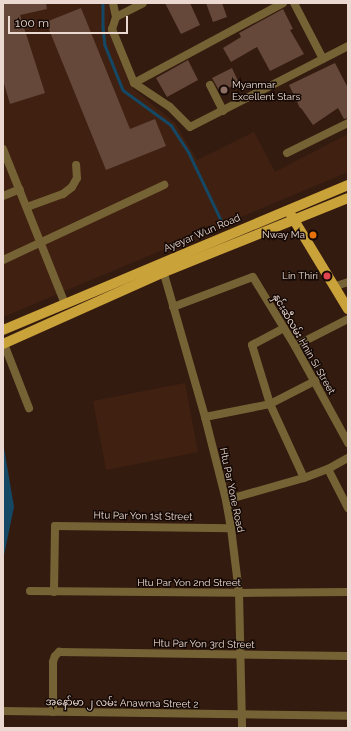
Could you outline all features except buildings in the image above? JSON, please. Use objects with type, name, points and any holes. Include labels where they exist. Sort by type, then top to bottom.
[{"type":"main road","name":"Ayeyar Wun Road","points":[[3,344],[70,314],[162,268],[288,210],[348,185]]},
{"type":"main road","name":"Ayeyar Wun Road","points":[[3,330],[65,304],[294,221],[348,198]]},
{"type":"main road","points":[[288,210],[336,286],[348,309]]},
{"type":"street","points":[[113,3],[116,17],[112,29],[134,83],[170,107],[190,127],[348,46]]},
{"type":"street","points":[[116,17],[143,3]]},
{"type":"street","points":[[134,83],[283,3]]},
{"type":"street","points":[[294,3],[323,59]]},
{"type":"street","points":[[210,86],[223,111]]},
{"type":"street","points":[[287,153],[348,123]]},
{"type":"street","points":[[3,149],[65,304]]},
{"type":"street","points":[[27,208],[63,194],[72,187],[77,178],[76,165]]},
{"type":"street","points":[[3,260],[164,185]]},
{"type":"street","points":[[3,196],[20,189]]},
{"type":"street","name":"Htu Par Yone Road","points":[[162,268],[205,417],[226,500],[239,593],[242,728]]},
{"type":"street","name":"နှင်းဆီလမ်း Hnin Si Street","points":[[173,307],[253,277],[295,346],[348,443]]},
{"type":"street","points":[[336,286],[348,282]]},
{"type":"street","points":[[295,346],[348,318]]},
{"type":"street","points":[[284,328],[252,345],[270,404],[304,478]]},
{"type":"street","points":[[3,344],[29,408]]},
{"type":"street","points":[[205,417],[270,404],[315,381]]},
{"type":"street","points":[[226,500],[304,478],[328,469],[348,458]]},
{"type":"street","points":[[328,469],[348,508]]},
{"type":"street","name":"Htu Par Yon 1st Street","points":[[54,592],[55,526],[230,528]]},
{"type":"street","name":"Htu Par Yon 2nd Street","points":[[30,591],[239,593],[348,592]]},
{"type":"street","name":"Htu Par Yon 3rd Street","points":[[53,712],[53,662],[55,656],[60,652],[348,656]]},
{"type":"street","name":"အနော်မာ ၂ လမ်း Anawma Street 2","points":[[3,711],[348,716]]},
{"type":"shaded area","points":[[3,3],[109,3],[111,10],[108,28],[130,86],[175,123],[197,160],[254,132],[275,172],[348,134],[348,172],[3,317]]},
{"type":"shaded area","points":[[185,383],[198,452],[106,470],[93,401]]},
{"type":"water","points":[[3,442],[14,507],[3,560]]},
{"type":"waterway","points":[[103,3],[105,45],[123,90],[171,125],[189,153],[223,224]]},
{"type":"place","name":"Myanmar Excellent Stars","points":[[224,90]]},
{"type":"place","name":"Nway Ma","points":[[313,235]]},
{"type":"place","name":"Lin Thiri","points":[[327,276]]}]
